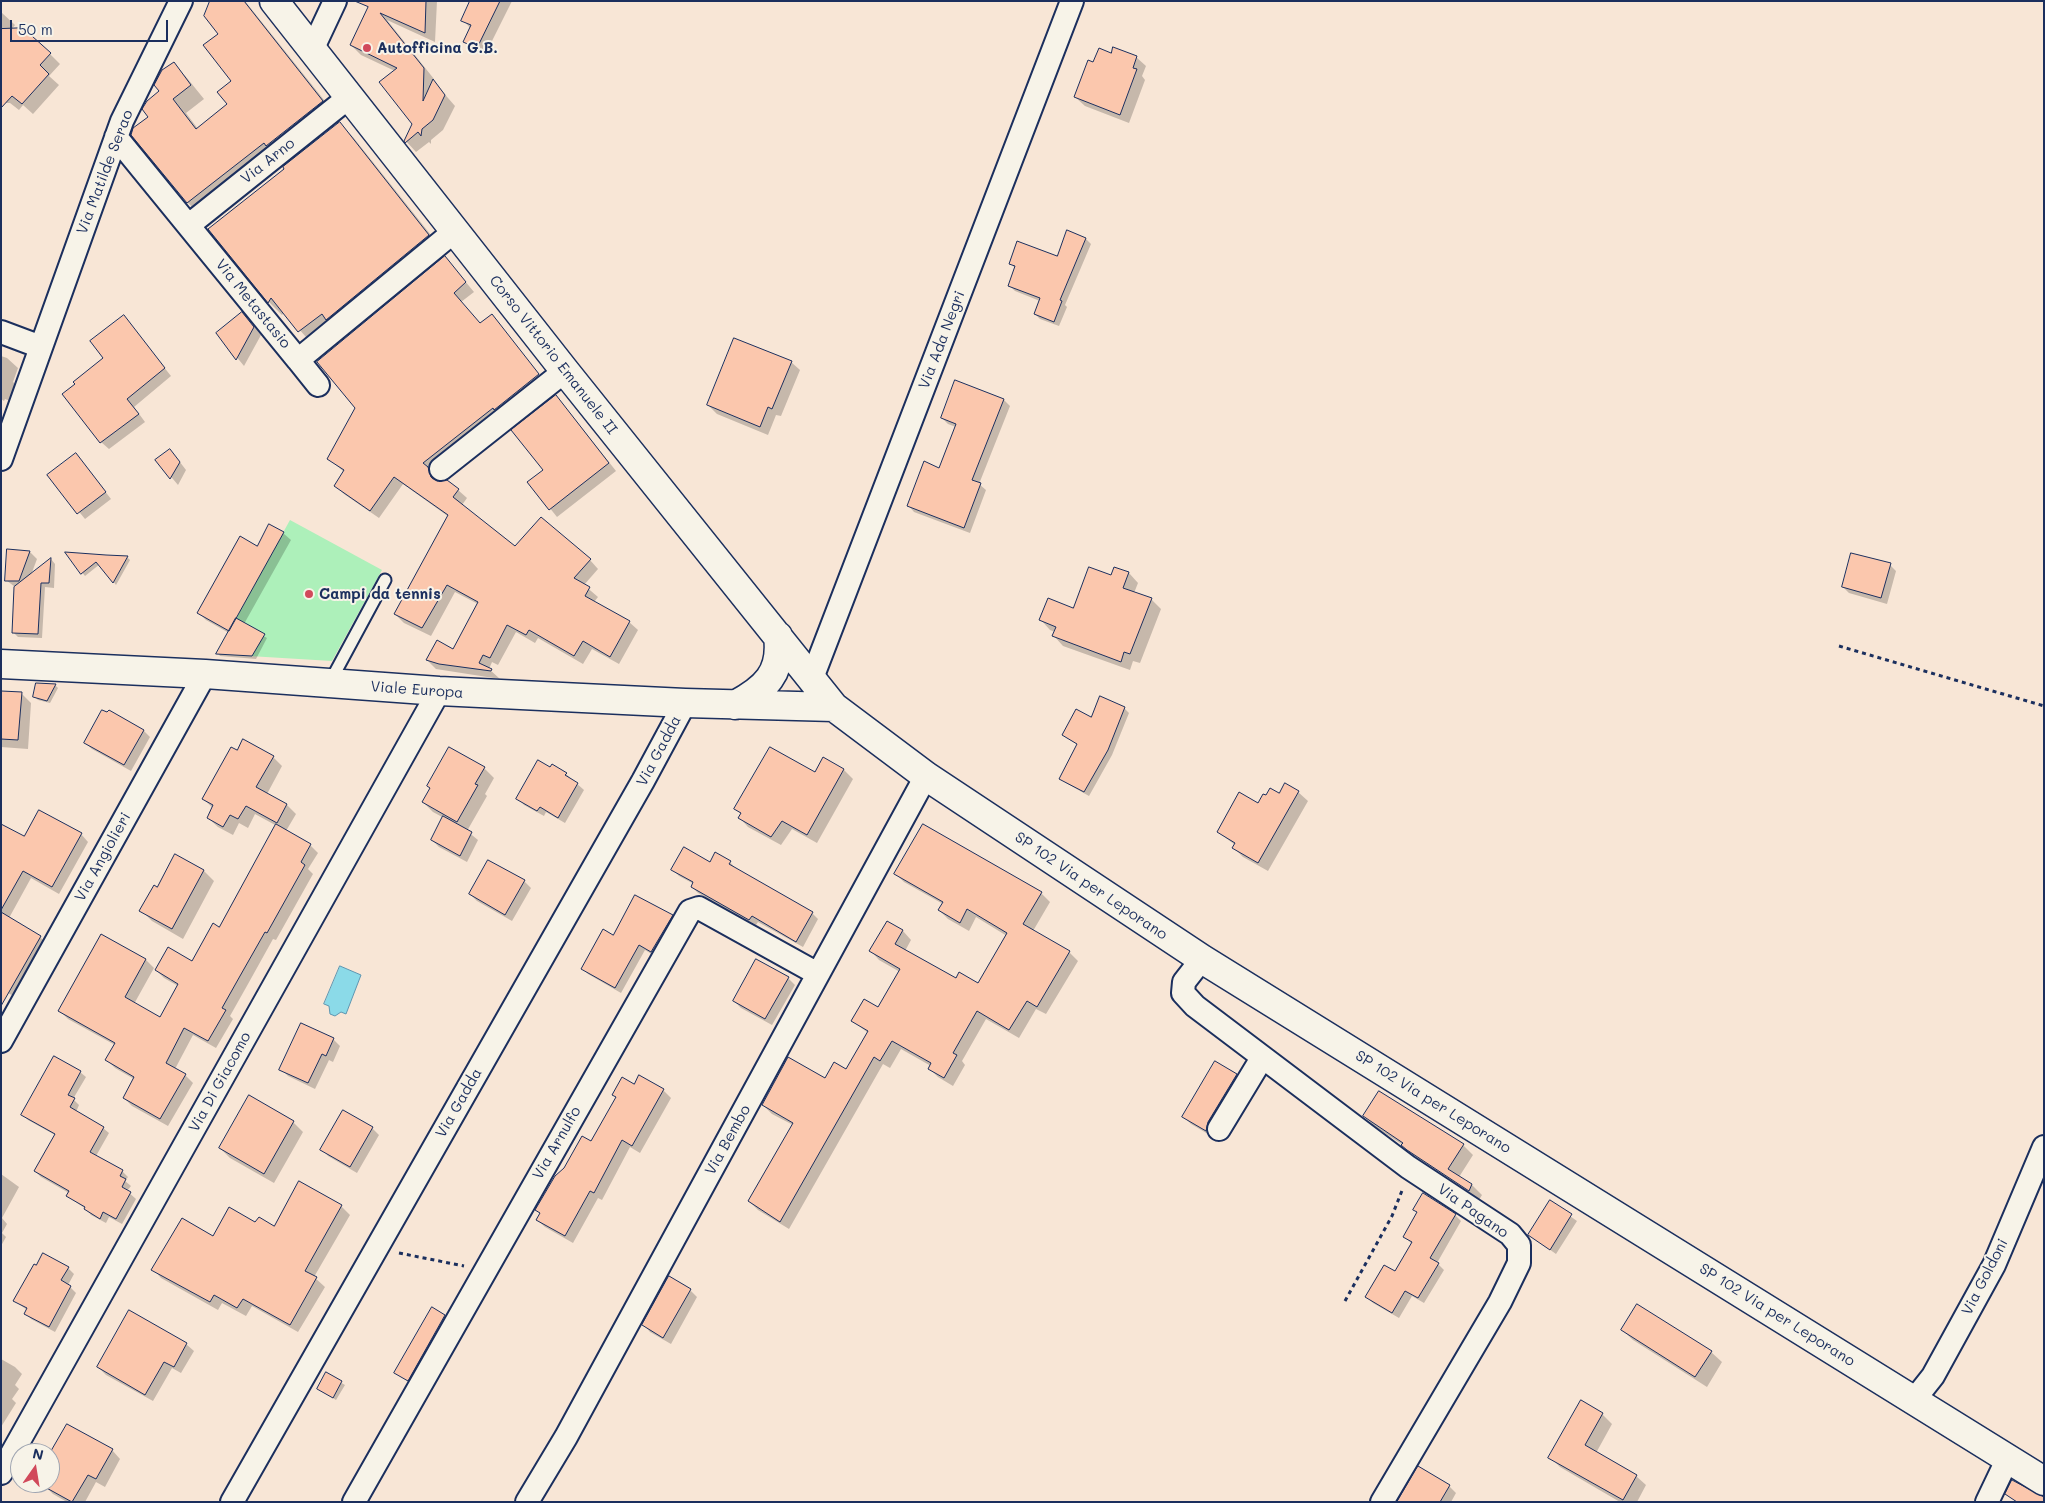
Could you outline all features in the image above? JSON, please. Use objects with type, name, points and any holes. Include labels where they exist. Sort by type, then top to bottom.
[{"type":"street","name":"Via Matilde Serao","points":[[1,459],[122,121],[181,1]]},
{"type":"street","name":"Corso Vittorio Emanuele II","points":[[274,1],[348,98],[456,230],[565,371],[834,707]]},
{"type":"street","points":[[312,50],[335,1]]},
{"type":"street","name":"Via Ada Negri","points":[[812,678],[1072,1]]},
{"type":"street","name":"Via Arno","points":[[188,225],[348,98]]},
{"type":"street","name":"Via Metastasio","points":[[116,137],[298,360],[456,230]]},
{"type":"street","points":[[1,332],[41,347]]},
{"type":"street","points":[[298,360],[318,385]]},
{"type":"street","points":[[441,469],[565,371]]},
{"type":"street","points":[[735,704],[758,692],[770,679],[777,663],[780,645],[778,636]]},
{"type":"street","name":"Viale Europa","points":[[1,664],[205,674],[440,692],[685,703],[834,707]]},
{"type":"street","name":"Via Angiolieri","points":[[1,1041],[205,674]]},
{"type":"street","name":"Via Di Giacomo","points":[[1,1473],[440,692]]},
{"type":"street","name":"Via Gadda","points":[[232,1502],[644,781],[685,703]]},
{"type":"street","name":"SP 102 Via per Leporano","points":[[834,707],[926,776],[1202,959],[2044,1481]]},
{"type":"street","name":"Via Bembo","points":[[527,1502],[566,1437],[926,776]]},
{"type":"street","name":"Via Arnulfo","points":[[354,1502],[690,911],[699,908],[818,974]]},
{"type":"street","name":"Via Pagano","points":[[1202,959],[1184,982],[1183,993],[1195,1006],[1408,1167],[1510,1234],[1519,1245],[1519,1263],[1500,1302],[1382,1502]]},
{"type":"street","points":[[1219,1129],[1262,1058]]},
{"type":"street","name":"Via Goldoni","points":[[1914,1400],[1933,1376],[1994,1265],[2044,1147]]},
{"type":"street","points":[[1987,1502],[2008,1458]]},
{"type":"lane","points":[[329,684],[385,580]]},
{"type":"path","points":[[1840,646],[2044,706]]},
{"type":"path","points":[[1345,1301],[1392,1216],[1402,1191],[1408,1167]]},
{"type":"path","points":[[376,1248],[461,1266],[490,1261]]},
{"type":"green space","name":"Campi da tennis","points":[[290,520],[382,570],[332,661],[216,654]]},
{"type":"water","points":[[340,966],[361,975],[346,1014],[341,1012],[335,1016],[330,1014],[329,1006],[324,1004]]},
{"type":"building","points":[[210,1],[244,1],[323,101],[266,146],[264,143],[187,203],[131,135],[133,128],[148,117],[142,109],[147,101],[159,91],[154,85],[162,70],[174,62],[191,85],[173,99],[196,129],[227,104],[217,92],[231,81],[203,45],[218,34],[204,16]]},
{"type":"building","points":[[355,1],[426,1],[425,33],[380,13],[424,68],[423,101],[433,79],[445,95],[433,120],[422,129],[421,136],[418,132],[405,143],[404,141],[412,124],[379,82],[397,68],[350,45],[368,7]]},
{"type":"building","points":[[470,1],[500,1],[477,48],[463,42],[471,25],[461,21]]},
{"type":"building","points":[[23,28],[51,53],[40,65],[49,74],[22,104],[12,96],[1,108],[1,29]]},
{"type":"building","points":[[1113,47],[1137,56],[1133,68],[1137,69],[1120,115],[1074,97],[1088,60],[1093,62],[1099,48],[1111,53]]},
{"type":"building","points":[[340,122],[429,235],[326,320],[322,314],[298,332],[271,298],[268,303],[208,229]]},
{"type":"building","points":[[1067,230],[1086,238],[1060,300],[1062,301],[1054,322],[1034,314],[1040,298],[1008,286],[1015,266],[1009,264],[1017,241],[1057,256]]},
{"type":"building","points":[[445,256],[466,282],[454,293],[480,323],[492,314],[539,374],[423,463],[428,467],[431,477],[437,481],[447,480],[459,489],[453,497],[515,546],[541,517],[591,559],[574,578],[590,587],[585,596],[630,621],[610,657],[583,641],[574,656],[529,630],[526,635],[507,625],[490,658],[483,655],[479,663],[492,669],[491,671],[439,664],[426,660],[437,640],[453,649],[478,602],[447,585],[422,628],[394,614],[448,515],[394,477],[370,511],[334,486],[344,470],[327,459],[355,408],[317,362]]},
{"type":"building","points":[[242,312],[254,327],[236,360],[216,333]]},
{"type":"building","points":[[124,315],[165,368],[127,399],[139,414],[100,443],[62,394],[75,384],[73,382],[103,358],[90,341]]},
{"type":"building","points":[[734,338],[792,361],[772,409],[768,407],[760,427],[707,405]]},
{"type":"building","points":[[955,380],[1004,399],[972,480],[981,483],[964,528],[907,506],[924,461],[939,468],[956,424],[941,418]]},
{"type":"building","points":[[556,395],[609,463],[549,510],[527,482],[543,470],[511,430]]},
{"type":"building","points":[[170,449],[180,462],[170,479],[155,460]]},
{"type":"building","points":[[76,453],[106,492],[77,514],[47,475]]},
{"type":"building","points":[[269,524],[284,532],[229,631],[197,613],[240,536],[257,546]]},
{"type":"building","points":[[7,549],[30,551],[19,581],[5,581]]},
{"type":"building","points":[[65,552],[128,556],[113,583],[96,562],[81,574]]},
{"type":"building","points":[[1851,553],[1891,563],[1881,598],[1842,587]]},
{"type":"building","points":[[51,558],[49,583],[41,583],[38,634],[12,633],[14,587]]},
{"type":"building","points":[[1089,567],[1111,575],[1114,567],[1129,572],[1123,588],[1152,598],[1130,654],[1124,652],[1121,662],[1052,636],[1056,627],[1039,620],[1048,598],[1073,608]]},
{"type":"building","points":[[236,618],[265,634],[252,656],[216,654]]},
{"type":"building","points":[[36,683],[56,684],[47,701],[33,697]]},
{"type":"building","points":[[1,691],[22,692],[18,740],[1,739]]},
{"type":"building","points":[[1100,696],[1125,707],[1108,750],[1084,792],[1059,779],[1077,744],[1062,735],[1076,709],[1091,717]]},
{"type":"building","points":[[102,710],[107,712],[109,710],[144,730],[124,765],[84,743]]},
{"type":"building","points":[[243,739],[274,756],[256,787],[287,804],[277,823],[246,806],[238,819],[230,815],[223,827],[207,818],[213,805],[202,799],[231,747],[237,750]]},
{"type":"building","points":[[449,747],[485,767],[475,784],[478,785],[457,822],[422,802],[430,788],[427,786]]},
{"type":"building","points":[[770,747],[815,772],[823,757],[844,769],[807,835],[782,821],[771,837],[738,818],[741,813],[734,809]]},
{"type":"building","points":[[538,760],[550,767],[552,764],[567,773],[565,775],[578,783],[558,818],[540,807],[537,811],[516,799]]},
{"type":"building","points":[[1285,783],[1299,791],[1258,863],[1232,848],[1235,843],[1217,832],[1239,792],[1258,803],[1263,794],[1266,795],[1270,788],[1279,793]]},
{"type":"building","points":[[39,810],[82,833],[52,887],[23,871],[1,910],[1,824],[24,836]]},
{"type":"building","points":[[443,816],[472,832],[460,856],[431,840]]},
{"type":"building","points":[[276,824],[311,844],[301,862],[305,865],[222,1008],[226,1010],[208,1041],[184,1028],[166,1063],[186,1074],[160,1119],[123,1098],[134,1077],[105,1060],[115,1043],[58,1011],[101,934],[146,959],[125,997],[160,1017],[178,984],[155,970],[168,947],[192,961],[213,923],[219,927]]},
{"type":"building","points":[[923,824],[1042,892],[1023,924],[1070,951],[1037,1007],[1027,1001],[1009,1030],[977,1011],[953,1053],[957,1055],[944,1078],[928,1069],[931,1063],[892,1041],[880,1061],[874,1057],[780,1222],[748,1201],[793,1123],[762,1105],[788,1057],[825,1078],[834,1062],[846,1069],[868,1031],[851,1021],[864,999],[878,1007],[900,969],[869,951],[887,921],[903,930],[895,944],[956,978],[959,972],[978,983],[1007,933],[967,909],[960,923],[938,910],[943,902],[894,874]]},
{"type":"building","points":[[684,847],[710,862],[715,852],[731,861],[729,864],[813,912],[796,942],[752,916],[749,920],[691,887],[693,882],[671,870]]},
{"type":"building","points":[[175,854],[204,870],[172,929],[139,911],[154,885],[157,887]]},
{"type":"building","points":[[488,860],[525,880],[505,915],[469,894]]},
{"type":"building","points":[[635,895],[673,915],[651,952],[639,945],[615,988],[581,969],[603,929],[613,935]]},
{"type":"building","points":[[1,912],[41,936],[1,1006]]},
{"type":"building","points":[[756,959],[789,977],[765,1019],[733,1001]]},
{"type":"building","points":[[301,1023],[334,1038],[326,1056],[322,1054],[308,1083],[279,1070]]},
{"type":"building","points":[[54,1056],[81,1071],[68,1095],[75,1098],[70,1107],[104,1127],[90,1152],[123,1170],[120,1176],[126,1179],[122,1187],[131,1192],[116,1219],[103,1212],[100,1219],[84,1209],[85,1207],[66,1196],[69,1191],[34,1171],[55,1134],[21,1115]]},
{"type":"building","points":[[1215,1061],[1237,1074],[1208,1122],[1206,1131],[1182,1117]]},
{"type":"building","points":[[639,1075],[664,1089],[632,1146],[622,1140],[594,1193],[590,1191],[565,1236],[536,1220],[540,1213],[535,1210],[555,1176],[564,1168],[582,1136],[591,1141],[616,1097],[612,1095],[622,1077],[634,1084]]},
{"type":"building","points":[[1379,1091],[1464,1144],[1448,1169],[1472,1184],[1469,1191],[1407,1150],[1401,1145],[1403,1143],[1363,1116]]},
{"type":"building","points":[[249,1095],[294,1121],[264,1174],[219,1148]]},
{"type":"building","points":[[343,1110],[373,1127],[350,1167],[320,1150]]},
{"type":"building","points":[[299,1181],[342,1205],[305,1271],[317,1277],[290,1325],[243,1299],[237,1308],[214,1295],[210,1302],[151,1270],[182,1218],[213,1236],[229,1207],[255,1222],[259,1217],[274,1226]]},
{"type":"building","points":[[1423,1193],[1456,1214],[1430,1258],[1439,1263],[1418,1298],[1405,1291],[1392,1313],[1365,1297],[1384,1265],[1395,1271],[1412,1242],[1403,1237],[1417,1212],[1413,1210]]},
{"type":"building","points":[[1550,1200],[1572,1214],[1550,1250],[1528,1235]]},
{"type":"building","points":[[43,1253],[69,1267],[61,1280],[71,1286],[49,1327],[24,1314],[27,1308],[13,1301],[34,1264],[36,1265]]},
{"type":"building","points":[[669,1276],[691,1289],[663,1338],[642,1325]]},
{"type":"building","points":[[1637,1304],[1712,1351],[1695,1377],[1621,1330]]},
{"type":"building","points":[[432,1307],[445,1315],[408,1381],[394,1373]]},
{"type":"building","points":[[129,1310],[187,1343],[174,1367],[164,1362],[145,1395],[97,1367]]},
{"type":"building","points":[[326,1372],[342,1381],[333,1398],[317,1389]]},
{"type":"building","points":[[1581,1400],[1603,1413],[1585,1445],[1637,1475],[1623,1500],[1548,1458]]},
{"type":"building","points":[[67,1424],[113,1449],[96,1479],[88,1475],[72,1502],[56,1493],[60,1493],[60,1443],[56,1443]]},
{"type":"building","points":[[1418,1466],[1450,1485],[1440,1502],[1397,1502]]},
{"type":"building","points":[[2012,1480],[2044,1497],[2044,1502],[2017,1502],[2005,1494]]},
{"type":"place","name":"Autofficina G.B.","points":[[367,48]]},
{"type":"place","name":"Campi da tennis","points":[[309,594]]}]
